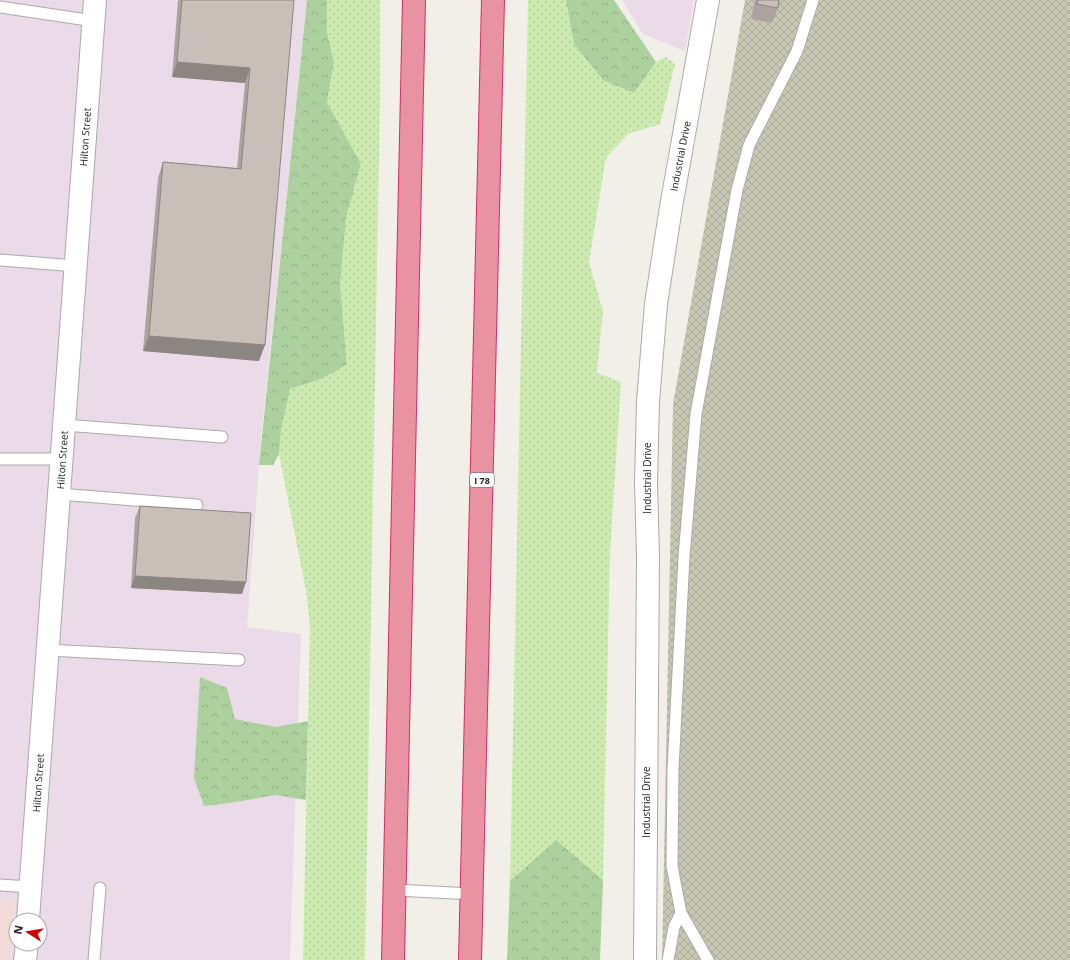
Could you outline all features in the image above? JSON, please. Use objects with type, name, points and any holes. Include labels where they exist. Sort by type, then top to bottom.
[{"type":"highway","points":[[393,960],[414,0]]},
{"type":"highway","name":"I 78","points":[[470,960],[494,0]]},
{"type":"street","name":"Industrial Drive","points":[[645,960],[648,557],[646,483],[648,401],[656,304],[671,207],[708,0]]},
{"type":"street","name":"Hilton Street","points":[[29,912],[94,11]]},
{"type":"lane","points":[[708,960],[681,913],[672,866],[673,769],[684,557],[696,414],[737,190],[749,145],[797,51],[813,0]]},
{"type":"lane","points":[[0,7],[94,11]]},
{"type":"lane","points":[[0,260],[76,266]]},
{"type":"lane","points":[[64,425],[222,437]]},
{"type":"lane","points":[[0,459],[62,459]]},
{"type":"lane","points":[[59,494],[197,505]]},
{"type":"lane","points":[[48,650],[239,660]]},
{"type":"lane","points":[[0,885],[31,887]]},
{"type":"lane","points":[[94,960],[100,888]]},
{"type":"lane","points":[[395,890],[472,894]]},
{"type":"lane","points":[[668,960],[674,927],[681,913]]},
{"type":"shaded area","points":[[0,0],[307,0],[261,437],[247,627],[301,634],[290,960],[10,960],[11,952],[48,952],[48,912],[14,912],[15,901],[0,900]]},
{"type":"shaded area","points":[[622,0],[694,0],[685,51],[643,34]]},
{"type":"shaded area","points":[[745,0],[1070,0],[1070,960],[662,960],[673,404]]},
{"type":"shaded area","points":[[0,900],[15,901],[14,912],[8,912],[8,952],[11,952],[10,960],[0,960]]},
{"type":"green space","points":[[307,0],[327,0],[327,32],[334,62],[327,102],[361,164],[346,218],[340,285],[347,365],[321,379],[290,389],[281,430],[279,454],[273,465],[259,465]]},
{"type":"green space","points":[[327,0],[380,0],[380,95],[365,960],[303,960],[310,626],[306,591],[279,454],[281,430],[290,389],[321,379],[347,365],[340,285],[346,218],[361,164],[327,102],[334,62],[327,32]]},
{"type":"green space","points":[[528,0],[566,0],[574,44],[634,93],[656,62],[665,57],[675,64],[660,124],[628,134],[606,158],[589,262],[603,311],[597,373],[621,382],[610,552],[603,880],[556,840],[510,881]]},
{"type":"green space","points":[[566,0],[614,0],[656,62],[634,93],[603,80],[574,44]]},
{"type":"green space","points":[[200,677],[227,688],[235,719],[275,727],[308,721],[306,800],[276,795],[204,806],[194,778]]},
{"type":"green space","points":[[556,840],[603,880],[600,960],[507,960],[510,881]]},
{"type":"building","points":[[182,0],[294,0],[265,345],[149,336],[163,162],[241,169],[250,68],[177,62]]},
{"type":"building","points":[[758,0],[779,0],[778,8],[757,4]]},
{"type":"building","points":[[140,506],[251,513],[246,582],[135,576]]}]
